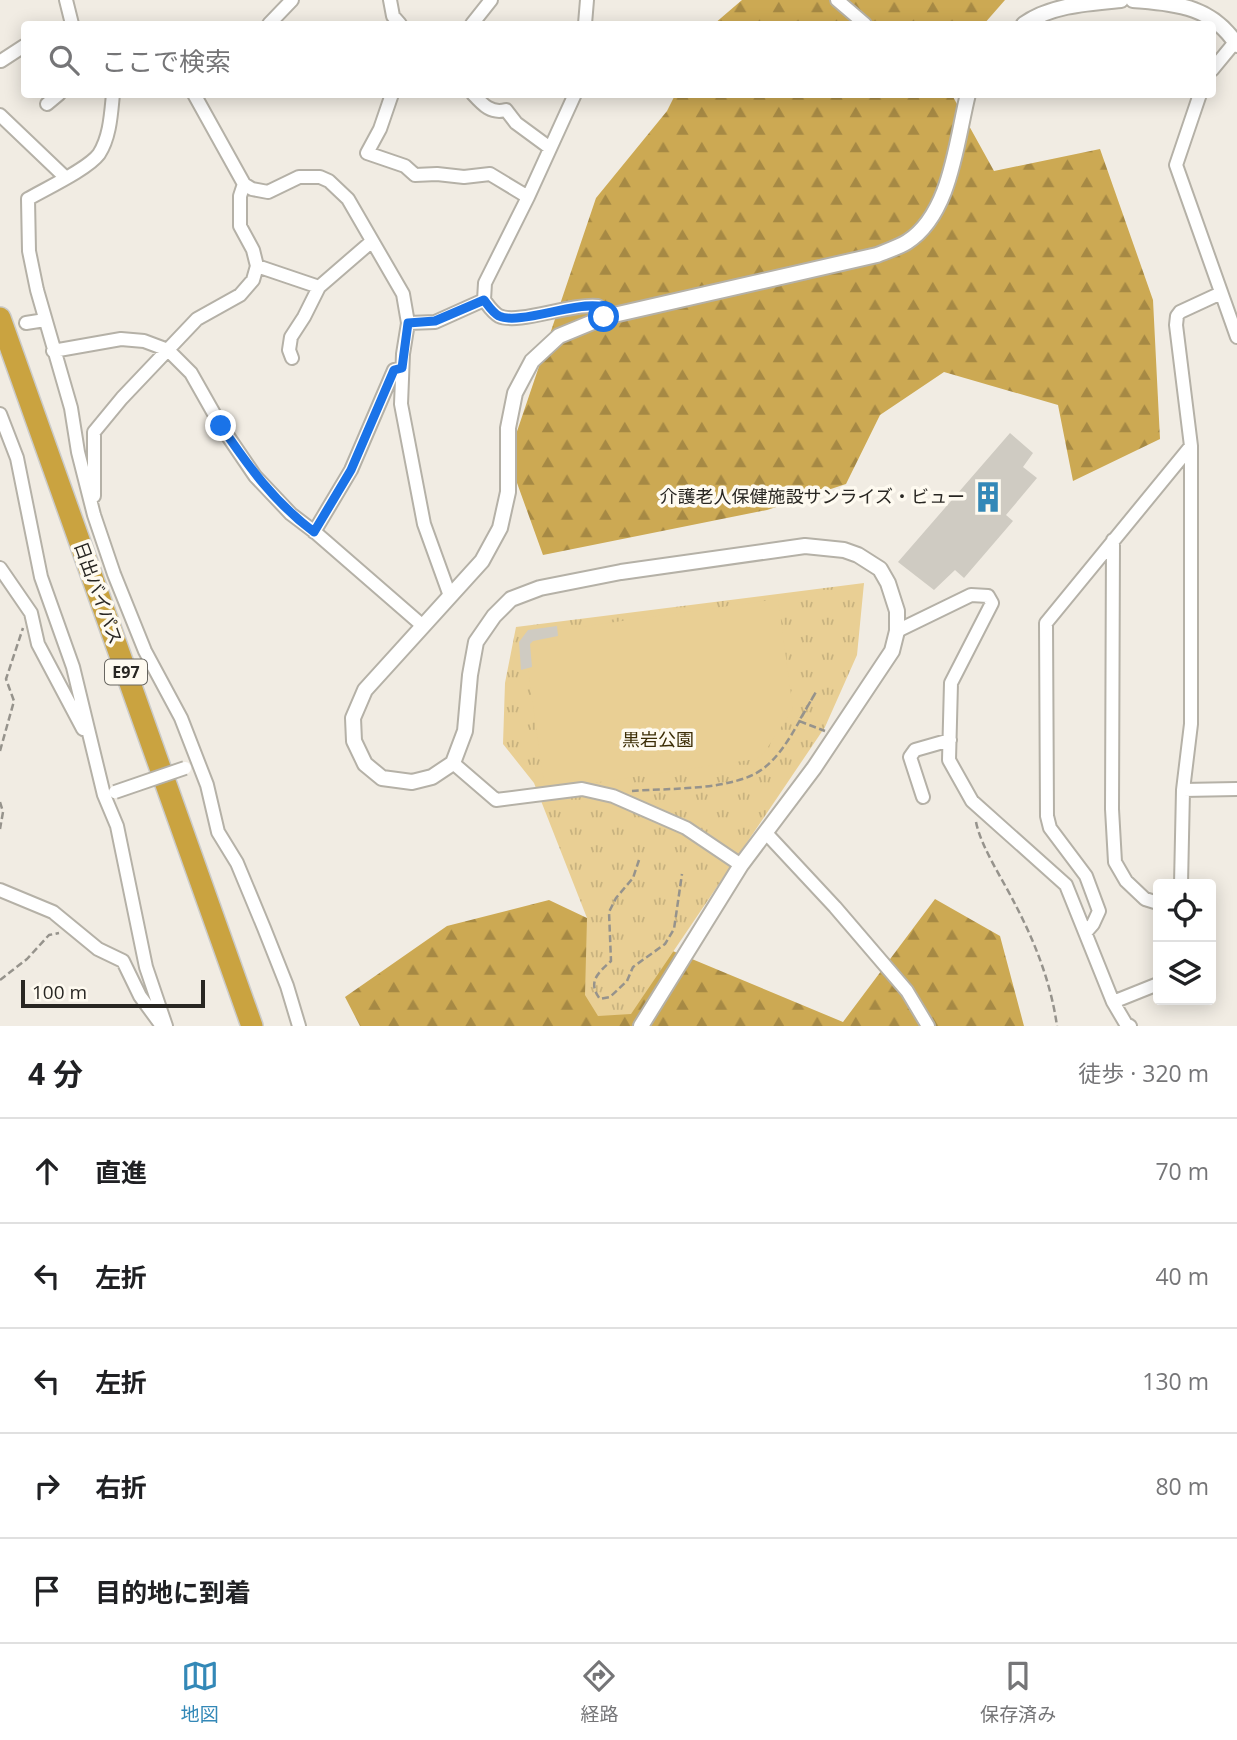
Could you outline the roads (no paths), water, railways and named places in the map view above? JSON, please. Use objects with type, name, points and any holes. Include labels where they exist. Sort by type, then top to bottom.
[{"type":"highway","name":"日出バイパス","points":[[0,318],[252,1026]]},
{"type":"street","points":[[66,0],[67,21]]},
{"type":"street","points":[[272,21],[292,0]]},
{"type":"street","points":[[390,0],[393,16],[397,21]]},
{"type":"street","points":[[474,21],[491,0]]},
{"type":"street","points":[[584,21],[586,0]]},
{"type":"street","points":[[838,0],[861,21]]},
{"type":"street","points":[[1030,20],[1081,4],[1121,0]]},
{"type":"street","points":[[1133,0],[1181,4],[1214,21]]},
{"type":"street","points":[[1216,22],[1236,44],[1216,67]]},
{"type":"street","points":[[1,61],[21,48]]},
{"type":"street","points":[[47,104],[54,98]]},
{"type":"street","points":[[112,98],[108,132],[98,155],[66,178],[28,199],[29,251],[53,351],[71,408],[78,452],[94,515],[114,574],[145,651],[181,718],[191,765],[207,785],[218,832],[237,863],[287,986],[299,1026]]},
{"type":"street","points":[[196,98],[244,184],[252,189],[268,191],[299,177],[320,177],[329,181],[348,199],[403,294],[408,323],[402,368],[401,404],[424,524],[450,596]]},
{"type":"street","points":[[391,98],[380,130],[367,153],[405,166],[415,175],[464,177],[490,174],[528,197]]},
{"type":"street","points":[[478,98],[497,112],[506,110],[516,123],[550,148]]},
{"type":"street","points":[[573,98],[485,283],[484,300],[495,314],[508,319],[583,304],[598,306],[604,317]]},
{"type":"street","points":[[641,1026],[741,865],[836,735],[892,651],[897,631],[897,611],[888,583],[880,569],[858,555],[844,550],[805,546],[621,572],[540,588],[511,599],[494,616],[476,642],[465,732],[453,763],[432,777],[412,782],[382,778],[365,764],[354,741],[353,718],[365,690],[482,561],[500,528],[508,492],[508,428],[515,393],[532,361],[559,336],[604,317],[877,255],[907,242],[930,222],[943,198],[967,98]]},
{"type":"street","points":[[1199,98],[1176,165],[1237,337]]},
{"type":"street","points":[[0,115],[66,178]]},
{"type":"street","points":[[94,515],[94,432],[122,398],[197,319],[240,295],[253,279],[257,266],[253,250],[240,226],[240,196],[244,184]]},
{"type":"street","points":[[292,358],[289,350],[290,337],[319,287],[371,242]]},
{"type":"street","points":[[257,266],[319,287]]},
{"type":"street","points":[[1181,879],[1184,790],[1191,723],[1191,446],[1176,325],[1180,312],[1221,293]]},
{"type":"street","points":[[408,323],[435,321],[484,300]]},
{"type":"street","points":[[26,323],[45,320]]},
{"type":"street","points":[[53,351],[121,339],[144,341],[168,350],[191,373],[221,426],[255,475],[291,514],[423,626]]},
{"type":"street","points":[[314,532],[351,470],[394,370],[402,368]]},
{"type":"street","points":[[0,414],[17,458],[41,577],[74,667],[92,744],[110,794],[143,954],[164,1026]]},
{"type":"street","points":[[1086,932],[1099,911],[1086,876],[1050,828],[1047,816],[1046,622],[1191,446]]},
{"type":"street","points":[[1113,540],[1112,809],[1115,862],[1126,881],[1144,899],[1153,902]]},
{"type":"street","points":[[0,568],[31,613],[38,645],[92,744]]},
{"type":"street","points":[[897,631],[971,595],[988,596],[992,603],[951,683],[950,760],[972,801],[1066,885],[1113,1002],[1126,1024],[1130,1026]]},
{"type":"street","points":[[923,797],[909,757],[915,750],[950,740]]},
{"type":"street","points":[[453,763],[496,800],[582,789],[631,802],[686,828],[741,865]]},
{"type":"street","points":[[110,794],[191,765]]},
{"type":"street","points":[[1184,790],[1237,789]]},
{"type":"street","points":[[766,833],[835,907],[898,981],[919,1008],[919,1013],[928,1026]]},
{"type":"street","points":[[0,890],[53,912],[97,949],[122,961],[140,996],[164,1026]]},
{"type":"street","points":[[1113,1002],[1153,986]]},
{"type":"place","name":"介護老人保健施設サンライズ・ビュー","points":[[988,497]]},
{"type":"park label","name":"黒岩公園","points":[[658,740]]}]
